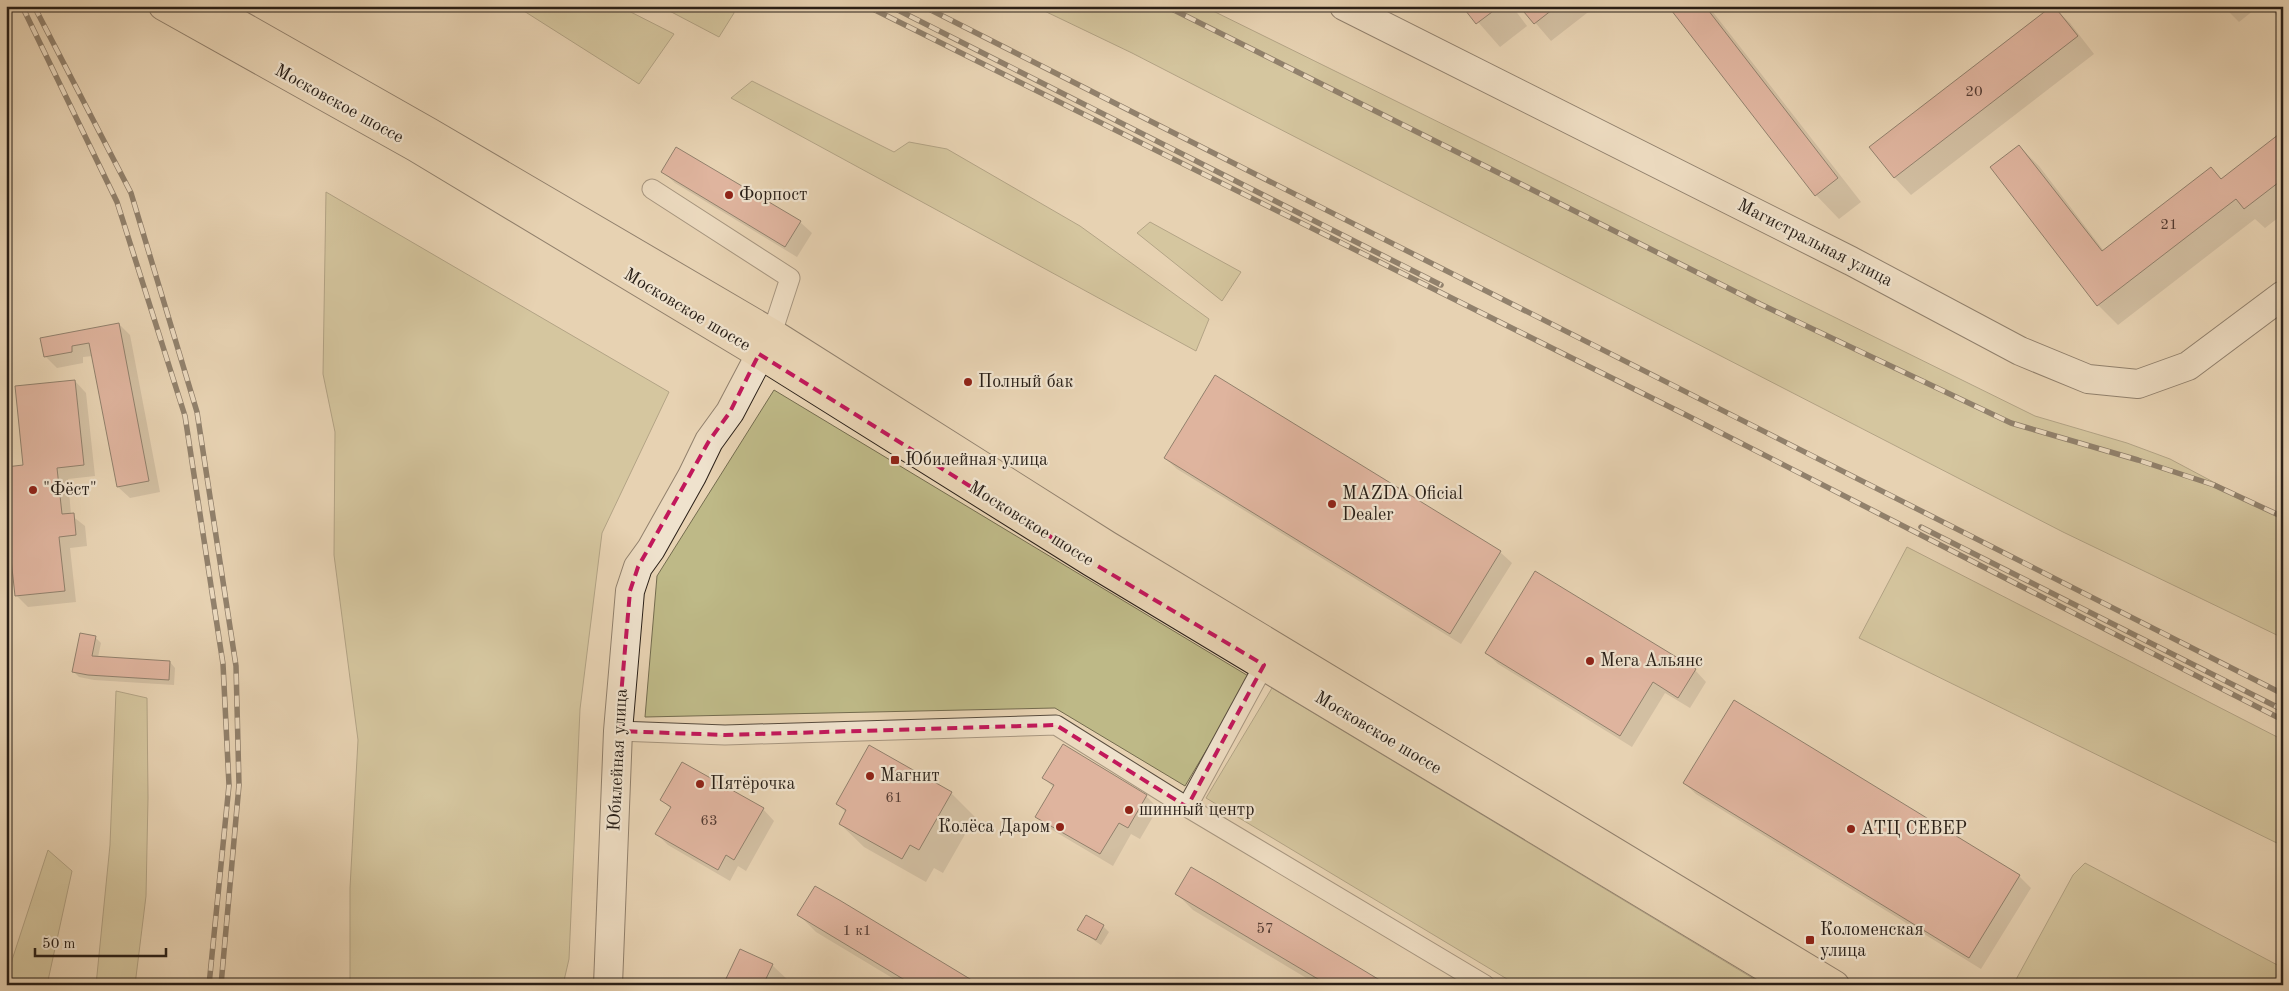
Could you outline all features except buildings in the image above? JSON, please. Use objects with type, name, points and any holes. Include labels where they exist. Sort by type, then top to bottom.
[{"type":"main road","name":"Московское шоссе","points":[[163,6],[766,343],[1107,545],[1835,985]]},
{"type":"main road","name":"Московское шоссе","points":[[207,6],[446,142],[766,343],[1091,562],[1794,985]]},
{"type":"street","name":"Магистральная улица","points":[[1344,6],[1851,261],[2020,351],[2088,379],[2138,384],[2188,366],[2283,296]]},
{"type":"street","points":[[652,189],[790,278],[766,343]]},
{"type":"street","name":"Юбилейная улица","points":[[608,985],[618,731],[630,591],[638,568],[688,484],[709,441],[730,412],[766,343]]},
{"type":"street","points":[[1187,807],[1264,665]]},
{"type":"street","points":[[618,731],[725,736],[1056,725],[1187,807],[1485,985]]},
{"type":"highlighted area","points":[[759,354],[1091,562],[1264,665],[1187,807],[1056,725],[725,735],[618,731],[630,591],[638,567],[709,441],[730,412]]},
{"type":"shaded area","points":[[516,6],[619,6],[674,34],[639,84]]},
{"type":"shaded area","points":[[660,6],[733,6],[734,13],[719,37]]},
{"type":"shaded area","points":[[1034,6],[1203,6],[2035,416],[2127,443],[2170,459],[2283,519],[2283,638],[2063,532],[1132,53]]},
{"type":"shaded area","points":[[752,81],[894,152],[909,142],[947,149],[1080,226],[1209,319],[1196,351],[731,98]]},
{"type":"shaded area","points":[[326,192],[669,392],[602,533],[580,709],[569,959],[563,985],[350,985],[350,888],[358,740],[334,555],[335,432],[323,374]]},
{"type":"shaded area","points":[[1150,222],[1241,272],[1222,301],[1137,233]]},
{"type":"shaded area","points":[[774,390],[1250,677],[1185,786],[1055,708],[645,717],[657,576]]},
{"type":"shaded area","points":[[1907,547],[2283,740],[2283,846],[1859,638]]},
{"type":"shaded area","points":[[1272,688],[1764,985],[1517,985],[1206,798]]},
{"type":"shaded area","points":[[116,691],[147,698],[148,798],[146,896],[135,985],[96,985],[110,845]]},
{"type":"shaded area","points":[[48,850],[72,871],[47,985],[7,985],[12,960]]},
{"type":"shaded area","points":[[2085,863],[2283,968],[2283,985],[2013,985],[2073,875]]},
{"type":"railway","points":[[22,6],[117,202],[185,416],[223,664],[229,785],[209,985]]},
{"type":"railway","points":[[34,6],[131,193],[197,412],[236,666],[239,785],[221,985]]},
{"type":"railway","points":[[867,6],[1686,415],[2283,720]]},
{"type":"railway","points":[[890,6],[1441,285]]},
{"type":"railway","points":[[923,6],[2283,694]]},
{"type":"railway","points":[[1166,6],[1760,304],[2011,423],[2138,460],[2214,485],[2283,517]]},
{"type":"railway","points":[[1921,527],[2283,710]]},
{"type":"place","name":"Форпост","points":[[729,195]]},
{"type":"place","name":"Полный бак","points":[[968,382]]},
{"type":"place","name":"Юбилейная улица","points":[[895,460]]},
{"type":"place","name":"\"Фёст\"","points":[[33,490]]},
{"type":"place","name":"MAZDA Oficial Dealer","points":[[1332,504]]},
{"type":"place","name":"Мега Альянс","points":[[1590,661]]},
{"type":"place","name":"Магнит","points":[[870,776]]},
{"type":"place","name":"Пятёрочка","points":[[700,784]]},
{"type":"place","name":"шинный центр","points":[[1129,810]]},
{"type":"place","name":"Колёса Даром","points":[[1060,827]]},
{"type":"place","name":"АТЦ СЕВЕР","points":[[1851,829]]},
{"type":"place","name":"Коломенская улица","points":[[1810,940]]}]
